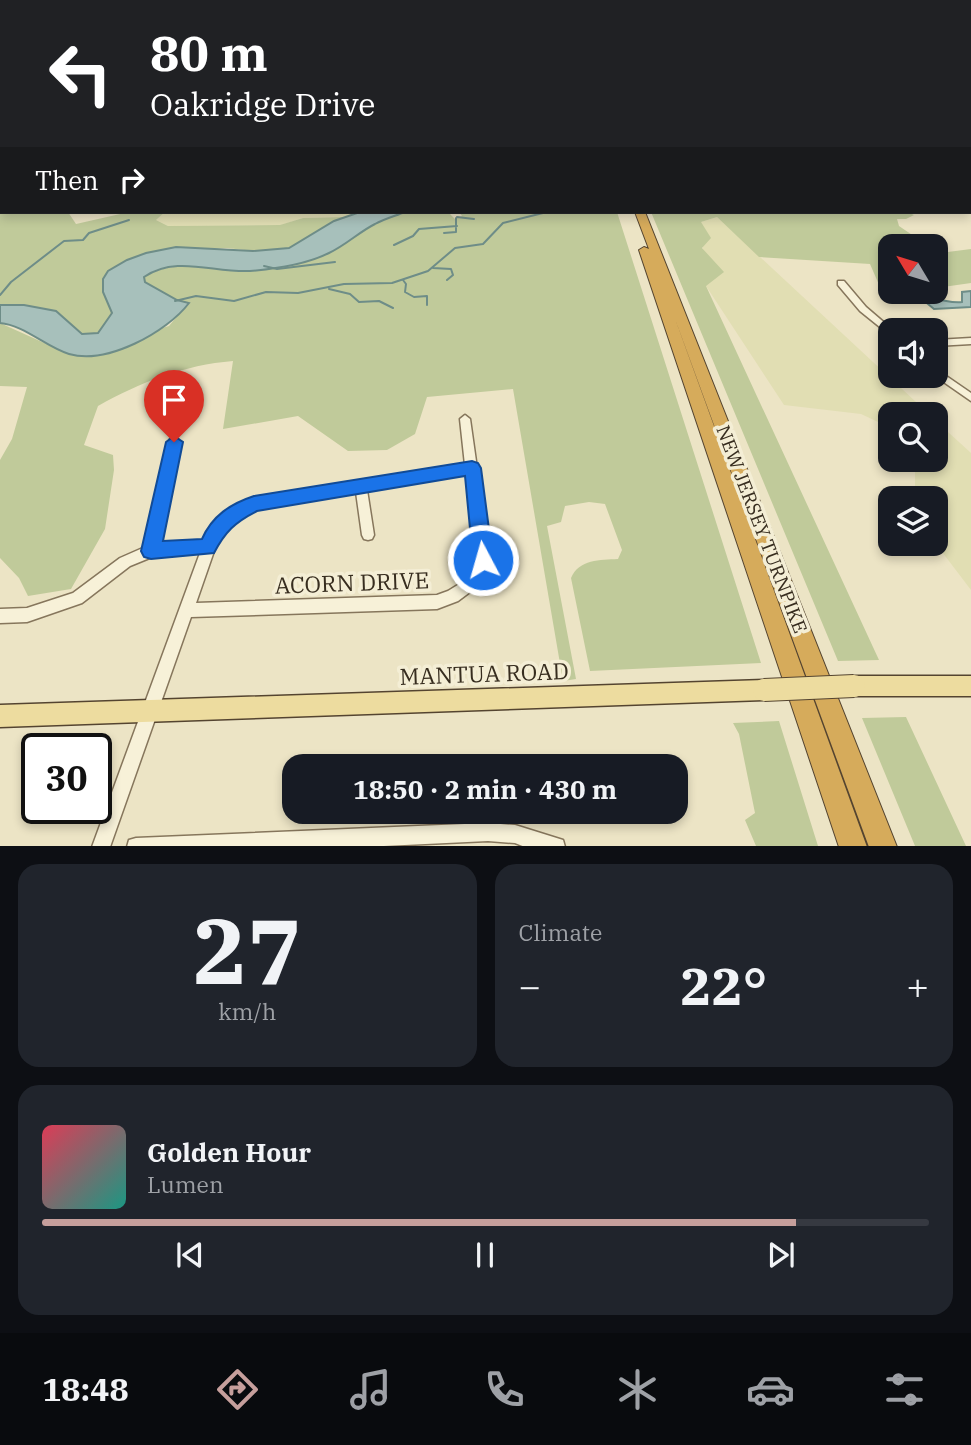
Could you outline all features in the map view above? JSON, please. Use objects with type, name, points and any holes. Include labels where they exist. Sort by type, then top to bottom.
[{"type":"highway","name":"NEW JERSEY TURNPIKE","points":[[631,214],[853,846]]},
{"type":"highway","name":"NEW JERSEY TURNPIKE","points":[[641,214],[883,846]]},
{"type":"main road","name":"MANTUA ROAD","points":[[0,716],[442,703],[854,685],[971,686]]},
{"type":"street","points":[[841,283],[878,322]]},
{"type":"street","points":[[948,342],[971,341]]},
{"type":"street","points":[[948,381],[971,398]]},
{"type":"street","name":"ACORN DRIVE","points":[[187,610],[437,603],[468,589],[476,579],[483,560],[465,419]]},
{"type":"street","points":[[151,551],[174,442]]},
{"type":"street","points":[[101,846],[216,528],[232,515],[254,504],[472,468]]},
{"type":"street","points":[[362,486],[368,535]]},
{"type":"street","points":[[0,616],[27,615],[77,598],[125,562],[151,551],[207,547]]},
{"type":"street","points":[[136,846],[488,832],[515,834],[556,846]]},
{"type":"shaded area","points":[[163,214],[354,214],[344,217],[303,218],[281,225],[168,226],[156,220]]},
{"type":"shaded area","points":[[717,217],[878,367],[878,388],[901,388],[916,402],[878,402],[878,422],[861,414],[784,405],[706,286],[701,222]]},
{"type":"shaded area","points":[[948,432],[971,453],[971,590],[945,556],[948,556],[948,486],[915,486],[915,472],[948,472]]},
{"type":"green space","points":[[0,214],[69,214],[76,224],[120,214],[163,214],[156,220],[168,226],[280,225],[303,218],[344,217],[289,248],[253,251],[227,248],[146,253],[108,271],[103,292],[112,313],[99,333],[82,334],[56,311],[24,305],[0,305]]},
{"type":"green space","points":[[400,214],[450,214],[455,219],[462,216],[460,214],[618,214],[761,663],[590,671],[571,578],[579,567],[585,564],[597,560],[618,559],[622,550],[605,504],[589,502],[565,506],[561,522],[547,526],[576,679],[563,681],[513,389],[427,397],[415,434],[387,450],[348,451],[298,416],[223,429],[233,361],[197,366],[163,376],[98,406],[84,445],[113,455],[114,470],[105,529],[71,589],[28,596],[19,578],[0,558],[0,460],[12,439],[27,387],[0,386],[0,323],[71,355],[169,326],[188,303],[177,300],[145,282],[144,277],[157,271],[182,266],[249,271],[301,263],[329,253],[386,219]]},
{"type":"green space","points":[[652,214],[914,215],[897,219],[899,226],[911,234],[878,234],[878,282],[870,264],[759,257],[717,217],[701,222],[711,238],[702,248],[724,272],[706,286],[879,660],[838,661]]},
{"type":"green space","points":[[971,249],[971,283],[948,286],[948,252]]},
{"type":"green space","points":[[906,717],[966,846],[915,846],[862,718]]},
{"type":"green space","points":[[779,721],[818,846],[756,846],[745,820],[755,813],[739,734],[733,723]]},
{"type":"water","points":[[354,214],[400,214],[375,224],[329,253],[301,263],[250,271],[196,266],[169,267],[144,277],[145,282],[177,300],[189,303],[151,335],[135,344],[101,355],[69,354],[18,328],[0,323],[0,305],[24,305],[56,311],[82,334],[98,333],[112,313],[103,292],[103,279],[108,271],[127,260],[176,247],[253,251],[289,248],[334,221]]},
{"type":"water","points":[[971,291],[971,307],[934,309],[928,304],[962,302],[962,292]]},
{"type":"waterway","points":[[175,301],[196,296],[234,301],[266,292],[298,293],[344,284],[392,283],[428,271],[455,248],[483,244],[503,223],[539,214]]},
{"type":"waterway","points":[[457,217],[474,219]]},
{"type":"waterway","points":[[456,218],[456,226]]},
{"type":"waterway","points":[[0,295],[11,282],[64,241],[83,240],[89,233],[129,220]]},
{"type":"waterway","points":[[394,245],[413,236],[419,229],[456,226]]},
{"type":"waterway","points":[[444,233],[456,232],[456,226]]},
{"type":"waterway","points":[[264,266],[277,269],[335,262]]},
{"type":"waterway","points":[[433,268],[451,269],[453,275],[447,280]]},
{"type":"waterway","points":[[403,280],[406,284],[405,292],[414,297],[427,296],[427,305]]},
{"type":"waterway","points":[[329,289],[350,294],[359,302],[379,301],[393,308]]},
{"type":"route","points":[[174,442],[151,551],[207,547],[216,528],[232,515],[254,504],[472,468],[483,560]]}]
